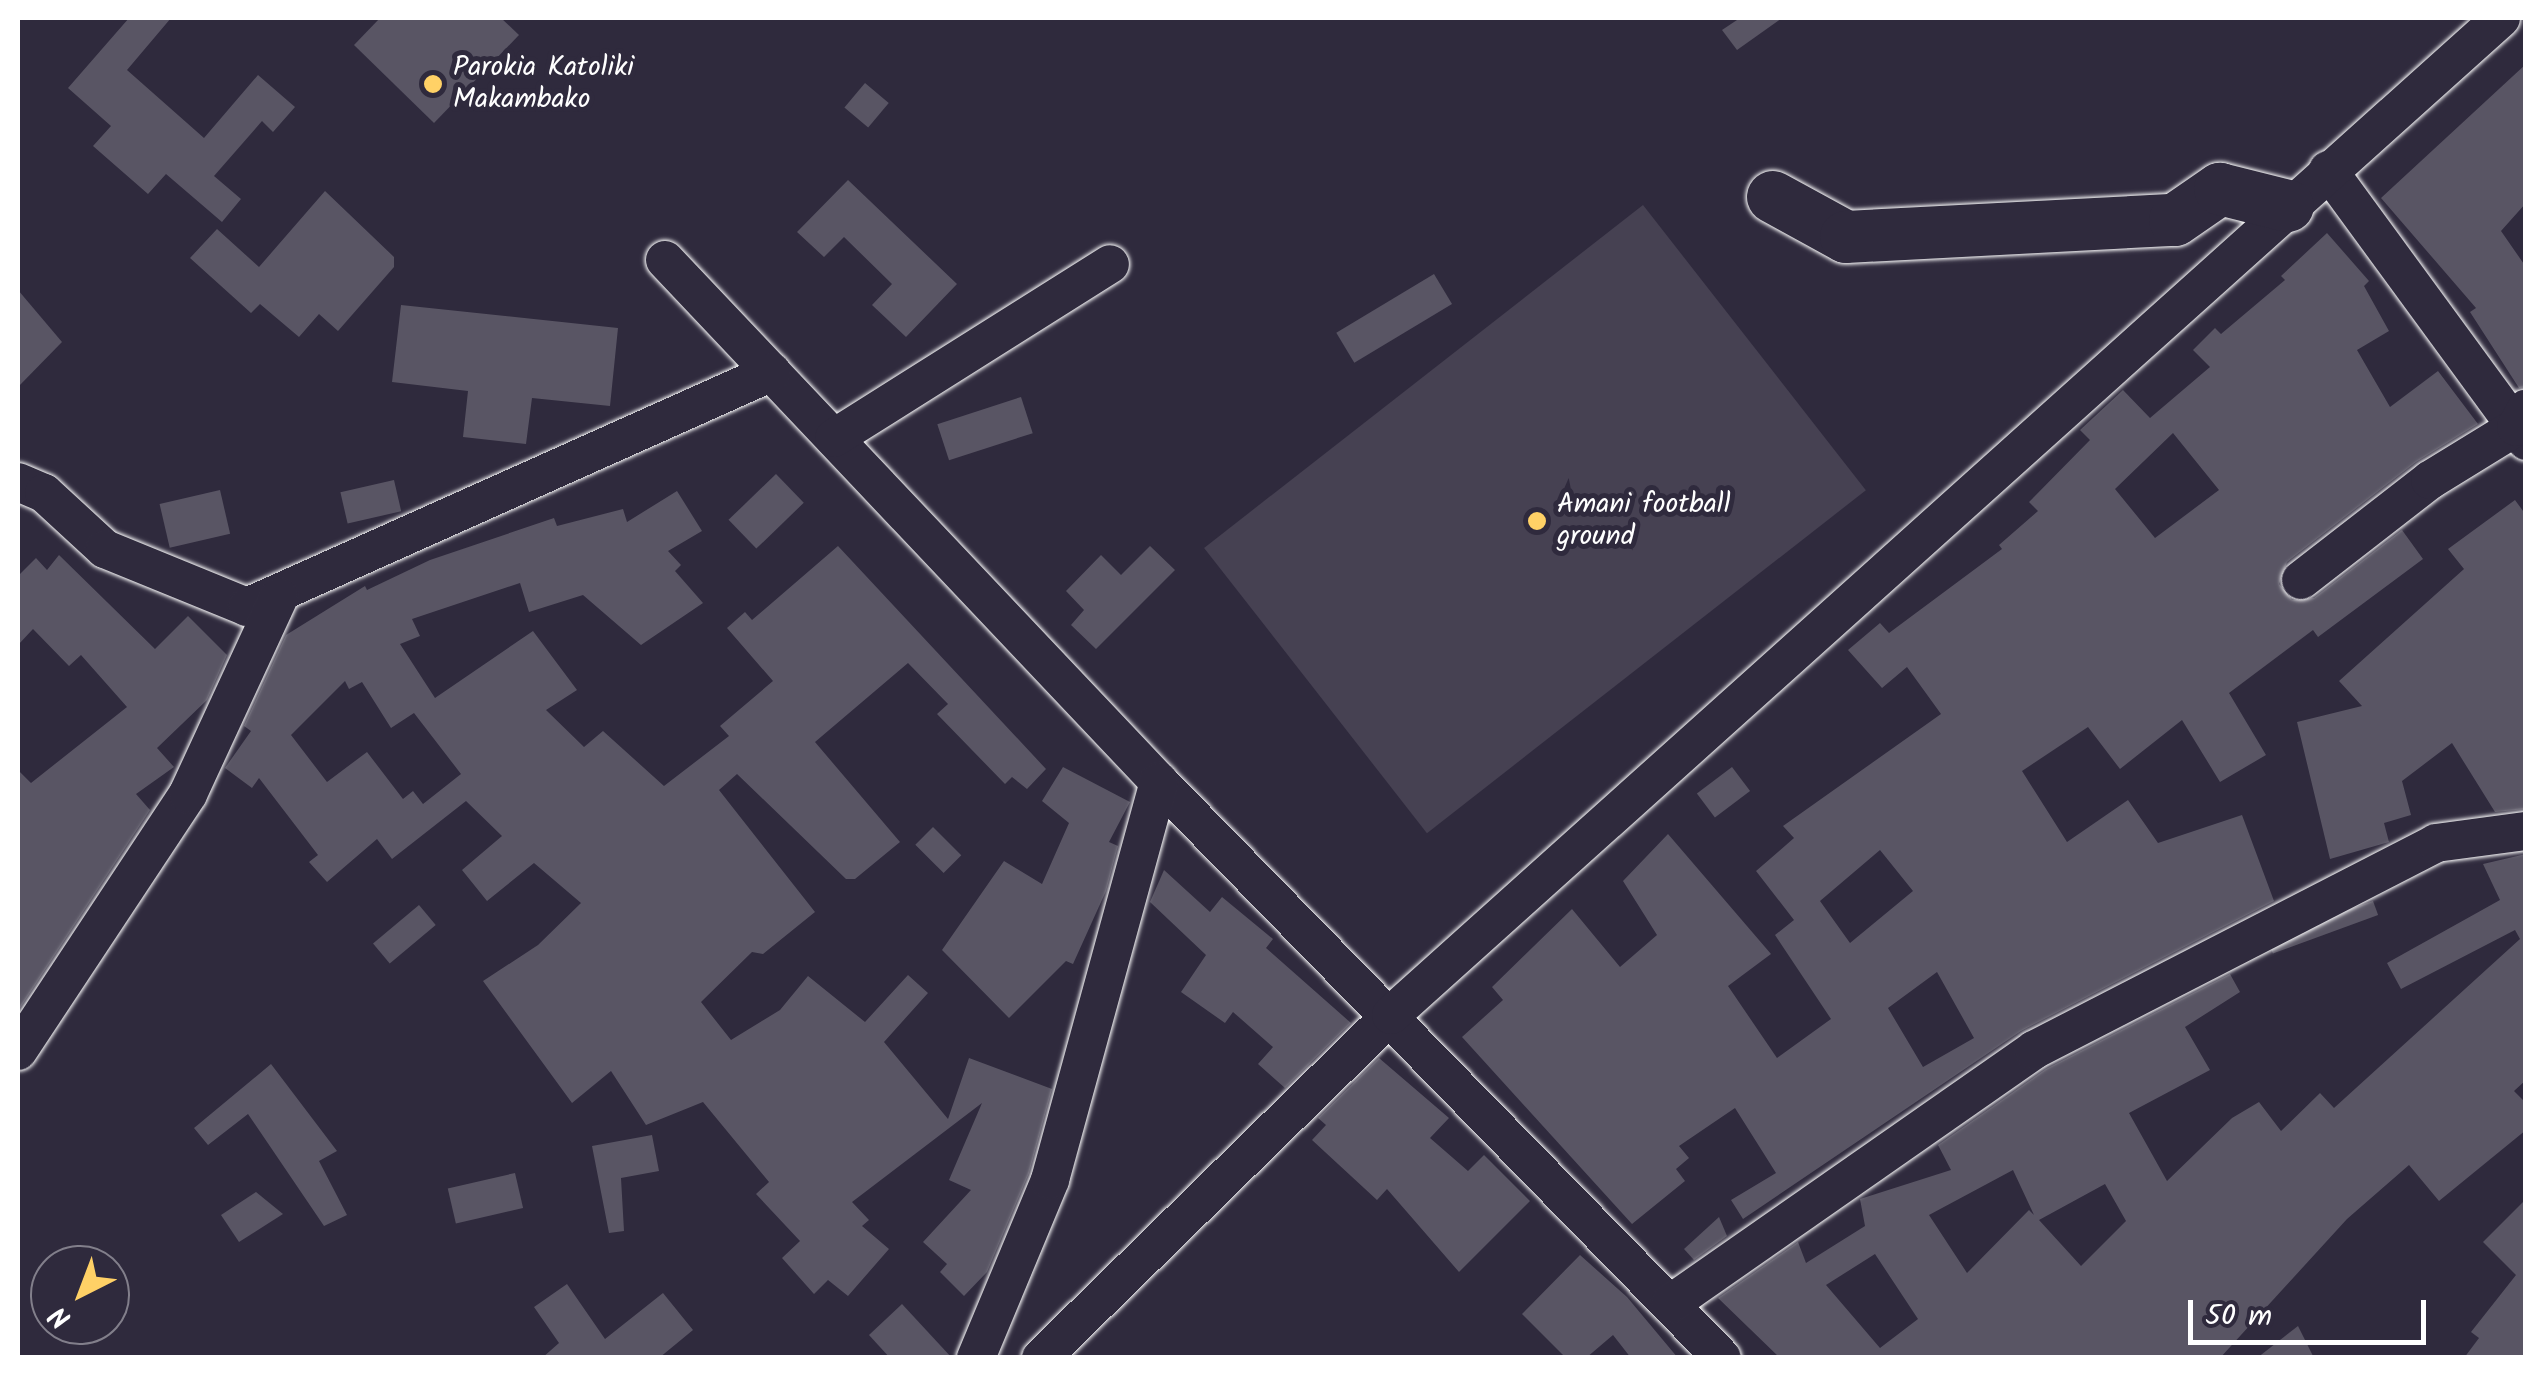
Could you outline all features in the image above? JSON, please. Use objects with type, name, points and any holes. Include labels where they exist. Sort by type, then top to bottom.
[{"type":"street","points":[[1041,1358],[1390,1014],[2501,18]]},
{"type":"street","points":[[2301,580],[2430,480],[2522,426],[2328,170]]},
{"type":"street","points":[[1773,197],[1846,237],[2174,220],[2220,188],[2288,206]]},
{"type":"street","points":[[665,260],[1158,782],[1390,1014],[1722,1358]]},
{"type":"street","points":[[834,438],[1110,264]]},
{"type":"street","points":[[18,482],[44,493],[105,549],[246,607],[279,597],[346,559],[772,372]]},
{"type":"street","points":[[18,1052],[188,794],[279,597]]},
{"type":"street","points":[[976,1358],[1050,1180],[1158,782]]},
{"type":"street","points":[[1670,1304],[2034,1050],[2436,843],[2526,832]]},
{"type":"shaded area","name":"Amani football ground","points":[[1643,205],[1866,490],[1427,833],[1204,548]]},
{"type":"building","points":[[129,18],[171,18],[127,70],[204,138],[258,75],[295,107],[273,132],[262,121],[214,176],[241,199],[222,222],[166,174],[148,194],[93,146],[111,126],[68,88]]},
{"type":"building","name":"Parokia Katoliki Makambako","points":[[380,18],[501,18],[519,35],[434,123],[354,45]]},
{"type":"building","points":[[1740,18],[1782,18],[1737,50],[1722,30]]},
{"type":"building","points":[[2526,64],[2526,203],[2501,231],[2526,267],[2526,387],[2519,388],[2470,312],[2476,308],[2381,198]]},
{"type":"building","points":[[865,83],[889,103],[868,127],[844,108]]},
{"type":"building","points":[[848,180],[957,284],[906,337],[872,305],[892,284],[844,237],[824,257],[797,232]]},
{"type":"building","points":[[325,191],[394,257],[394,267],[338,331],[319,314],[299,337],[260,304],[251,313],[190,258],[217,229],[259,267]]},
{"type":"building","points":[[2327,233],[2369,281],[2364,286],[2389,331],[2357,350],[2390,407],[2438,371],[2478,424],[2416,462],[2287,562],[2279,584],[2292,600],[2314,598],[2402,530],[2423,559],[2318,637],[2313,630],[2229,693],[2266,755],[2220,782],[2182,720],[2120,769],[2088,727],[2022,771],[2067,842],[2128,800],[2158,843],[2242,815],[2274,901],[2021,1031],[1743,1219],[1731,1200],[1776,1173],[1735,1108],[1679,1146],[1689,1158],[1676,1169],[1685,1181],[1632,1224],[1462,1037],[1503,1000],[1492,987],[1572,909],[1620,967],[1657,935],[1623,881],[1668,834],[1771,954],[1728,986],[1777,1058],[1831,1019],[1775,935],[1794,920],[1756,871],[1794,838],[1783,826],[1941,714],[1907,667],[1882,688],[1848,650],[1880,623],[1889,633],[2002,549],[1999,545],[2038,511],[2029,502],[2090,440],[2080,430],[2123,390],[2150,418],[2210,367],[2193,350],[2215,328],[2221,334],[2285,280],[2281,276]],"holes":[[[2173,433],[2219,490],[2155,538],[2115,489]],[[1880,850],[1913,891],[1850,943],[1820,901]],[[1937,972],[1974,1038],[1923,1067],[1888,1008]]]},
{"type":"building","points":[[1434,274],[1452,304],[1354,363],[1336,333]]},
{"type":"building","points":[[18,290],[62,342],[18,387]]},
{"type":"building","points":[[401,305],[618,328],[610,406],[532,398],[526,444],[463,437],[468,391],[392,382]]},
{"type":"building","points":[[1021,397],[1033,433],[949,460],[937,424]]},
{"type":"building","points":[[776,474],[804,503],[756,549],[729,520]]},
{"type":"building","points":[[394,480],[401,511],[348,524],[340,492]]},
{"type":"building","points":[[220,490],[230,534],[170,548],[160,504]]},
{"type":"building","points":[[677,491],[702,531],[668,551],[681,565],[675,571],[703,603],[641,645],[583,595],[529,612],[520,583],[412,619],[420,636],[400,644],[435,698],[533,631],[577,690],[546,710],[584,747],[603,731],[664,786],[729,736],[720,726],[773,681],[727,628],[745,612],[752,620],[838,546],[1046,769],[1027,789],[1012,777],[1005,784],[937,714],[948,704],[908,663],[815,742],[900,842],[855,879],[846,879],[737,774],[719,790],[815,912],[763,954],[752,952],[701,1002],[731,1040],[780,1010],[808,976],[865,1022],[908,975],[928,993],[884,1042],[948,1119],[969,1058],[1052,1089],[1029,1173],[987,1272],[964,1296],[940,1272],[947,1264],[923,1242],[971,1190],[949,1180],[982,1103],[852,1202],[869,1220],[862,1226],[889,1249],[848,1296],[828,1280],[814,1294],[782,1258],[800,1241],[756,1194],[769,1182],[703,1102],[646,1125],[611,1071],[572,1103],[483,981],[538,945],[581,903],[534,863],[487,901],[462,870],[502,836],[466,801],[392,859],[377,839],[327,882],[309,862],[318,855],[259,778],[252,788],[225,768],[251,731],[244,726],[286,635],[365,586],[367,590],[430,560],[554,518],[557,526],[623,509],[627,522]],"holes":[[[345,681],[349,689],[362,682],[391,728],[414,713],[461,774],[423,804],[413,791],[403,799],[367,752],[327,782],[291,735]]]},
{"type":"building","points":[[2515,500],[2526,515],[2526,809],[2495,812],[2452,743],[2402,781],[2411,815],[2384,823],[2389,842],[2330,859],[2297,722],[2362,706],[2339,681],[2464,569],[2448,549]]},
{"type":"building","points":[[1150,546],[1175,570],[1096,649],[1071,625],[1084,610],[1066,591],[1101,555],[1121,575]]},
{"type":"building","points":[[59,555],[155,649],[188,616],[227,655],[207,700],[157,748],[174,767],[136,794],[150,810],[18,1011],[18,770],[31,783],[127,707],[81,655],[69,666],[33,629],[18,645],[18,576],[36,558],[47,570]]},
{"type":"building","points":[[1063,767],[1130,802],[1109,842],[1118,846],[1106,891],[1073,964],[1066,961],[1009,1018],[942,950],[1004,861],[1042,884],[1069,823],[1042,801]]},
{"type":"building","points":[[1732,767],[1750,791],[1715,817],[1697,793]]},
{"type":"building","points":[[933,827],[961,855],[944,873],[915,845]]},
{"type":"building","points":[[2526,854],[2526,1080],[2514,1091],[2526,1103],[2526,1130],[2439,1201],[2409,1165],[2347,1219],[2220,1358],[1780,1358],[1718,1298],[1798,1242],[1806,1263],[1865,1226],[1860,1199],[1951,1170],[1938,1145],[2046,1069],[2230,974],[2240,992],[2185,1027],[2210,1070],[2129,1113],[2167,1181],[2232,1118],[2259,1102],[2281,1131],[2320,1093],[2334,1108],[2520,939],[2515,930],[2401,989],[2387,963],[2500,900],[2483,864]],"holes":[[[2013,1170],[2034,1215],[2029,1210],[1967,1273],[1929,1215]],[[2105,1184],[2126,1221],[2081,1266],[2039,1220]],[[1875,1254],[1918,1319],[1880,1348],[1826,1285]]]},
{"type":"building","points":[[1164,870],[1210,912],[1222,897],[1273,939],[1266,948],[1351,1023],[1285,1088],[1258,1064],[1273,1047],[1233,1012],[1225,1023],[1181,992],[1206,955],[1150,902]]},
{"type":"building","points":[[2373,901],[2378,915],[2273,953],[2268,939]]},
{"type":"building","points":[[419,905],[436,925],[390,963],[373,944]]},
{"type":"building","points":[[1379,1058],[1449,1118],[1430,1138],[1468,1171],[1484,1155],[1530,1201],[1459,1272],[1387,1189],[1377,1200],[1312,1140],[1326,1125],[1318,1118]]},
{"type":"building","points":[[271,1064],[337,1151],[319,1161],[347,1215],[324,1226],[248,1114],[208,1145],[194,1128]]},
{"type":"building","points":[[652,1135],[659,1171],[621,1178],[624,1231],[609,1233],[592,1146]]},
{"type":"building","points":[[515,1173],[523,1208],[456,1224],[448,1189]]},
{"type":"building","points":[[256,1192],[283,1214],[239,1242],[221,1215]]},
{"type":"building","points":[[2526,1199],[2526,1358],[2464,1358],[2479,1338],[2471,1332],[2516,1275],[2483,1242]]},
{"type":"building","points":[[1719,1217],[1727,1236],[1694,1260],[1684,1249]]},
{"type":"building","points":[[1580,1255],[1627,1297],[1678,1358],[1631,1358],[1613,1335],[1586,1358],[1566,1358],[1522,1314]]},
{"type":"building","points":[[567,1284],[605,1339],[663,1293],[693,1330],[659,1358],[542,1358],[559,1343],[534,1307]]},
{"type":"building","points":[[902,1304],[952,1358],[890,1358],[869,1335]]},
{"type":"building","points":[[2298,1326],[2314,1358],[2257,1358]]},
{"type":"place","name":"Parokia Katoliki Makambako","points":[[433,84]]},
{"type":"place","name":"Amani football ground","points":[[1537,521]]}]
